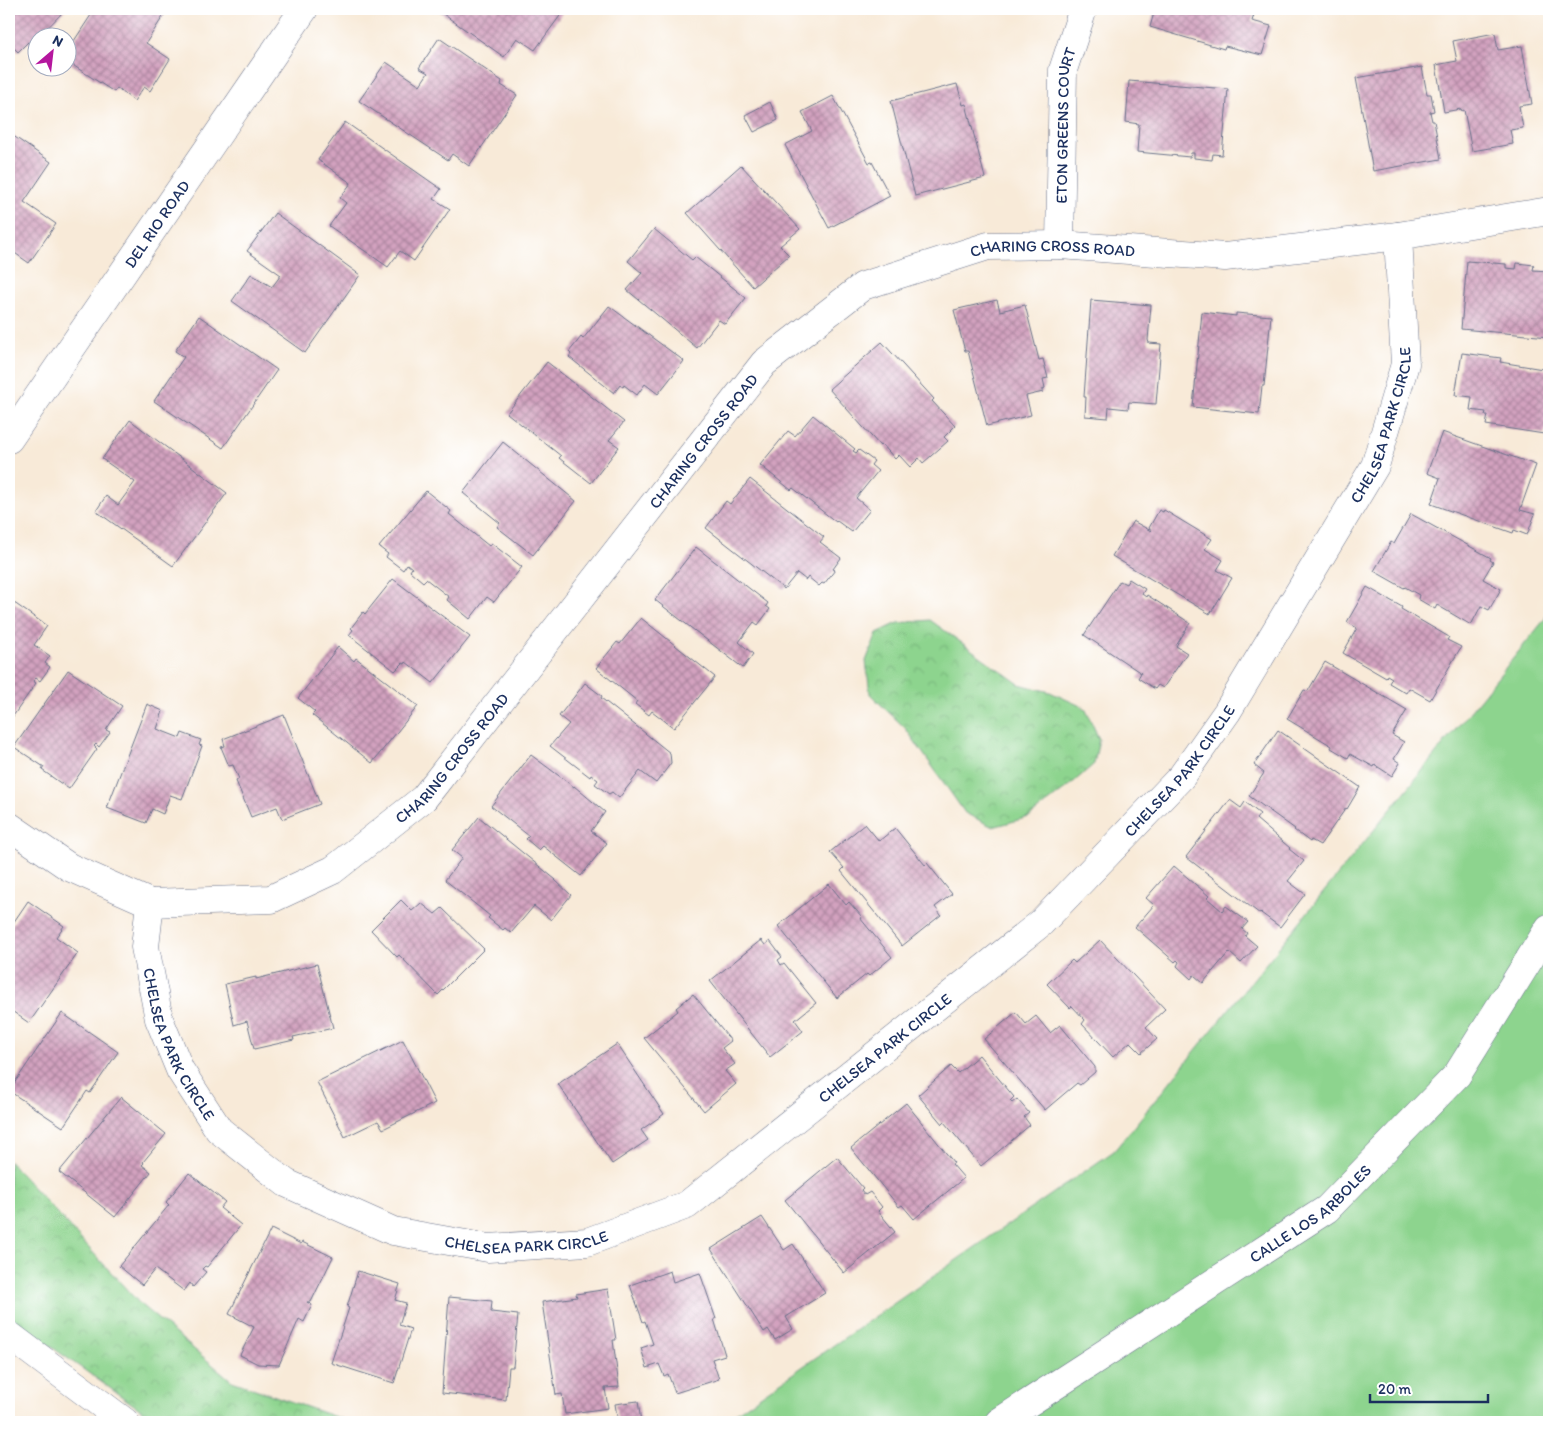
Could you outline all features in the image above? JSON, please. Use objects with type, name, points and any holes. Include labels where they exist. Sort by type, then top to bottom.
[{"type":"street","name":"DEL RIO ROAD","points":[[9,438],[304,9]]},
{"type":"street","name":"ETON GREENS COURT","points":[[1060,245],[1063,70],[1083,9]]},
{"type":"street","name":"CHARING CROSS ROAD","points":[[9,826],[69,867],[150,902],[271,899],[333,870],[424,798],[764,363],[863,286],[988,246],[1060,245],[1225,257],[1398,236],[1549,211]]},
{"type":"street","name":"CHELSEA PARK CIRCLE","points":[[150,902],[145,947],[159,1019],[180,1070],[219,1130],[286,1183],[393,1231],[488,1248],[587,1242],[687,1205],[1041,923],[1182,776],[1227,712],[1375,466],[1406,364],[1398,236]]},
{"type":"street","name":"CALLE LOS ARBOLES","points":[[999,1422],[1327,1209],[1457,1075],[1549,928]]},
{"type":"street","points":[[9,1335],[125,1422]]},
{"type":"green space","points":[[1549,606],[1549,1422],[732,1422],[730,1417],[1114,1151],[1545,619]]},
{"type":"green space","points":[[930,620],[1019,684],[1050,692],[1085,708],[1099,739],[1094,764],[1029,817],[993,827],[965,813],[906,729],[870,694],[866,661],[877,633],[898,623]]},
{"type":"green space","points":[[9,1161],[141,1305],[232,1381],[350,1422],[158,1422],[9,1317]]},
{"type":"building","points":[[9,9],[66,9],[48,28],[28,28],[28,42],[18,52],[9,43]]},
{"type":"building","points":[[95,9],[161,9],[166,12],[146,43],[170,59],[150,91],[144,87],[134,101],[117,88],[114,92],[78,69],[78,35]]},
{"type":"building","points":[[436,9],[565,9],[535,50],[517,38],[504,57]]},
{"type":"building","points":[[1155,9],[1256,9],[1252,21],[1271,26],[1262,55],[1225,46],[1224,49],[1150,27]]},
{"type":"building","points":[[1495,33],[1498,50],[1522,46],[1532,104],[1519,106],[1523,128],[1510,130],[1513,144],[1472,151],[1464,110],[1444,112],[1436,65],[1457,61],[1453,41]]},
{"type":"building","points":[[439,38],[502,81],[501,85],[517,95],[469,166],[452,154],[448,160],[359,101],[386,62],[420,85],[428,73],[419,68]]},
{"type":"building","points":[[1422,67],[1427,94],[1431,94],[1434,111],[1430,112],[1432,121],[1434,121],[1441,159],[1373,171],[1356,78]]},
{"type":"building","points":[[1129,81],[1228,89],[1222,155],[1213,154],[1212,160],[1194,158],[1194,153],[1191,153],[1190,157],[1137,152],[1139,124],[1126,122]]},
{"type":"building","points":[[957,84],[963,105],[966,104],[985,178],[915,196],[891,101]]},
{"type":"building","points":[[833,96],[869,163],[872,162],[890,196],[829,228],[785,145],[812,131],[802,112]]},
{"type":"building","points":[[770,102],[778,120],[754,132],[745,115]]},
{"type":"building","points":[[345,122],[441,189],[434,199],[450,209],[414,261],[400,251],[388,267],[329,226],[346,203],[340,198],[351,183],[318,160]]},
{"type":"building","points":[[9,133],[51,162],[24,202],[56,224],[29,263],[9,249]]},
{"type":"building","points":[[741,165],[800,229],[780,246],[789,255],[753,287],[687,213]]},
{"type":"building","points":[[275,213],[360,275],[305,353],[232,301],[251,274],[272,287],[281,275],[247,251]]},
{"type":"building","points":[[654,229],[692,260],[695,257],[746,298],[725,324],[719,320],[697,348],[627,290],[642,273],[628,261]]},
{"type":"building","points":[[1467,261],[1506,264],[1506,268],[1516,269],[1517,263],[1534,265],[1533,270],[1549,271],[1549,337],[1461,329]]},
{"type":"building","points":[[997,300],[1000,311],[1025,305],[1039,360],[1043,359],[1048,378],[1043,379],[1045,388],[1043,392],[1026,396],[1031,415],[987,426],[968,351],[965,351],[954,310]]},
{"type":"building","points":[[1091,300],[1151,305],[1148,340],[1149,343],[1161,344],[1156,404],[1129,402],[1128,409],[1109,407],[1108,418],[1085,416],[1086,397],[1084,397]]},
{"type":"building","points":[[609,306],[684,361],[658,394],[645,384],[637,395],[624,385],[623,387],[620,385],[614,393],[569,357],[571,354],[569,352],[581,337],[583,339]]},
{"type":"building","points":[[1202,312],[1236,316],[1236,313],[1271,316],[1264,386],[1262,386],[1259,414],[1193,407]]},
{"type":"building","points":[[199,316],[277,370],[223,448],[154,401],[184,357],[175,351]]},
{"type":"building","points":[[882,342],[934,399],[932,401],[955,426],[944,437],[948,441],[923,463],[919,458],[910,467],[899,455],[895,459],[882,444],[880,446],[829,389]]},
{"type":"building","points":[[1462,353],[1501,358],[1500,362],[1549,370],[1547,411],[1549,413],[1544,434],[1486,425],[1488,415],[1485,415],[1486,412],[1470,410],[1472,397],[1455,395]]},
{"type":"building","points":[[547,362],[624,422],[609,440],[619,447],[591,483],[559,458],[561,456],[507,413]]},
{"type":"building","points":[[813,415],[855,449],[853,451],[856,453],[859,450],[874,461],[871,465],[878,471],[856,498],[870,510],[852,532],[836,522],[793,488],[791,490],[760,465],[788,431],[795,436]]},
{"type":"building","points":[[130,420],[227,493],[173,566],[96,511],[106,496],[118,505],[135,482],[102,459]]},
{"type":"building","points":[[1442,432],[1536,465],[1520,510],[1535,514],[1527,535],[1514,530],[1513,533],[1431,504],[1440,478],[1427,473]]},
{"type":"building","points":[[503,442],[576,501],[533,555],[497,527],[500,523],[463,493]]},
{"type":"building","points":[[750,479],[824,537],[820,542],[841,558],[833,569],[835,570],[824,584],[822,583],[819,586],[808,577],[806,580],[797,573],[784,589],[706,528],[726,501],[730,504]]},
{"type":"building","points":[[426,491],[451,511],[449,514],[489,546],[491,543],[522,567],[494,602],[487,597],[470,619],[447,600],[449,597],[426,579],[423,582],[410,571],[412,568],[407,564],[403,570],[386,557],[388,554],[379,547]]},
{"type":"building","points":[[1159,510],[1163,512],[1164,510],[1212,539],[1205,549],[1223,560],[1217,570],[1232,578],[1210,614],[1112,556],[1133,521],[1151,531],[1149,528]]},
{"type":"building","points":[[1411,514],[1491,558],[1490,560],[1493,562],[1483,579],[1501,589],[1489,610],[1481,606],[1471,625],[1437,605],[1435,609],[1418,599],[1419,595],[1374,571],[1391,542],[1394,544]]},
{"type":"building","points":[[696,547],[768,603],[766,606],[770,609],[758,625],[754,622],[739,642],[753,654],[743,668],[655,600]]},
{"type":"building","points":[[393,579],[470,637],[433,683],[406,662],[395,671],[349,635],[353,630],[351,628],[363,612],[365,614]]},
{"type":"building","points":[[1129,579],[1145,589],[1142,594],[1146,597],[1147,595],[1190,623],[1176,646],[1187,653],[1163,688],[1158,685],[1155,689],[1138,678],[1141,673],[1084,635],[1120,581],[1126,584]]},
{"type":"building","points":[[1367,587],[1449,637],[1447,640],[1461,647],[1430,700],[1409,688],[1406,693],[1389,683],[1392,678],[1387,675],[1386,678],[1343,653],[1357,628],[1347,622]]},
{"type":"building","points":[[10,600],[47,626],[34,645],[50,656],[45,663],[50,667],[40,681],[36,678],[33,681],[36,683],[9,722],[9,602]]},
{"type":"building","points":[[641,618],[715,677],[674,728],[652,711],[649,715],[635,704],[637,701],[596,668],[617,642],[620,644]]},
{"type":"building","points":[[338,647],[354,661],[356,658],[418,706],[372,763],[312,715],[315,712],[298,698]]},
{"type":"building","points":[[1325,662],[1407,710],[1392,735],[1404,742],[1394,759],[1400,763],[1392,776],[1375,765],[1374,767],[1350,754],[1348,758],[1287,719],[1304,690],[1308,691]]},
{"type":"building","points":[[68,670],[122,706],[106,730],[110,732],[99,747],[96,744],[94,746],[97,749],[69,789],[42,770],[44,767],[14,747]]},
{"type":"building","points":[[585,683],[670,753],[671,763],[656,783],[640,771],[619,798],[612,792],[609,794],[595,784],[598,780],[591,775],[590,777],[550,746],[569,724],[559,716]]},
{"type":"building","points":[[147,704],[163,711],[157,729],[180,738],[182,733],[201,740],[199,745],[202,746],[182,799],[170,795],[163,814],[152,809],[146,823],[107,808]]},
{"type":"building","points":[[284,715],[320,804],[282,819],[277,807],[251,817],[236,781],[239,779],[233,765],[229,766],[221,747],[225,746],[223,739]]},
{"type":"building","points":[[1278,730],[1360,787],[1347,809],[1320,845],[1311,840],[1310,842],[1249,796],[1264,773],[1254,765]]},
{"type":"building","points":[[531,755],[574,786],[605,812],[591,831],[607,843],[581,876],[543,846],[539,850],[526,839],[529,836],[491,806]]},
{"type":"building","points":[[1230,800],[1241,808],[1245,802],[1260,814],[1256,819],[1304,861],[1288,881],[1305,894],[1280,927],[1260,914],[1186,857]]},
{"type":"building","points":[[479,817],[556,880],[571,895],[551,920],[534,906],[511,933],[505,928],[503,930],[488,918],[490,916],[445,880],[462,858],[452,850]]},
{"type":"building","points":[[865,824],[879,841],[895,828],[952,894],[935,907],[941,915],[902,946],[841,871],[844,868],[830,852]]},
{"type":"building","points":[[1174,866],[1209,896],[1207,898],[1222,911],[1226,906],[1248,922],[1242,929],[1247,933],[1245,936],[1257,946],[1241,963],[1229,952],[1203,983],[1194,975],[1191,979],[1177,966],[1179,962],[1177,960],[1175,962],[1135,927],[1154,905],[1146,898]]},
{"type":"building","points":[[829,884],[846,905],[849,902],[862,917],[860,918],[892,957],[837,998],[778,926]]},
{"type":"building","points":[[401,900],[412,911],[421,903],[435,914],[442,908],[484,949],[438,995],[399,955],[397,957],[371,930]]},
{"type":"building","points":[[28,901],[64,926],[56,937],[78,953],[29,1023],[9,1009],[9,929]]},
{"type":"building","points":[[761,940],[765,945],[770,941],[782,957],[778,960],[781,965],[784,963],[816,1003],[795,1020],[803,1031],[770,1057],[710,981]]},
{"type":"building","points":[[1100,940],[1165,1009],[1146,1027],[1157,1039],[1141,1053],[1130,1042],[1113,1057],[1082,1024],[1085,1020],[1072,1006],[1070,1008],[1047,984],[1072,960],[1075,963]]},
{"type":"building","points":[[317,964],[333,1028],[293,1037],[294,1040],[254,1049],[247,1021],[234,1025],[225,984],[256,977],[256,979]]},
{"type":"building","points":[[693,994],[731,1041],[722,1048],[735,1064],[725,1071],[736,1084],[704,1111],[644,1038],[678,1011],[676,1008]]},
{"type":"building","points":[[1016,1012],[1026,1024],[1036,1016],[1050,1033],[1060,1025],[1095,1067],[1095,1072],[1080,1085],[1077,1083],[1045,1110],[984,1039]]},
{"type":"building","points":[[62,1013],[118,1052],[90,1093],[87,1091],[63,1127],[9,1091]]},
{"type":"building","points":[[403,1040],[435,1103],[383,1129],[378,1121],[345,1137],[317,1082]]},
{"type":"building","points":[[617,1044],[664,1114],[641,1130],[648,1140],[612,1164],[558,1084]]},
{"type":"building","points":[[979,1055],[1014,1097],[1010,1101],[1012,1103],[1017,1099],[1029,1113],[1024,1117],[1030,1125],[981,1166],[944,1122],[942,1124],[918,1095],[951,1066],[958,1073]]},
{"type":"building","points":[[121,1097],[166,1134],[143,1162],[142,1165],[151,1172],[115,1217],[59,1172]]},
{"type":"building","points":[[906,1103],[964,1178],[914,1219],[902,1205],[899,1207],[851,1148]]},
{"type":"building","points":[[837,1157],[863,1188],[861,1190],[865,1195],[870,1192],[882,1207],[878,1211],[895,1232],[844,1273],[785,1200]]},
{"type":"building","points":[[189,1173],[225,1202],[220,1208],[241,1225],[207,1267],[205,1266],[202,1269],[206,1272],[193,1287],[190,1283],[184,1291],[155,1269],[142,1285],[119,1266],[169,1205],[166,1202]]},
{"type":"building","points":[[762,1217],[784,1250],[793,1244],[825,1293],[786,1317],[793,1329],[775,1340],[768,1329],[764,1332],[711,1249]]},
{"type":"building","points":[[271,1229],[333,1257],[311,1302],[307,1302],[312,1305],[304,1322],[299,1319],[279,1365],[258,1364],[240,1355],[254,1327],[229,1314]]},
{"type":"building","points":[[358,1271],[400,1284],[395,1300],[406,1303],[399,1325],[411,1329],[394,1383],[331,1363],[349,1308],[347,1307]]},
{"type":"building","points":[[670,1271],[673,1282],[700,1273],[716,1319],[714,1319],[725,1355],[712,1359],[719,1379],[675,1393],[668,1374],[664,1376],[659,1364],[647,1368],[641,1348],[653,1344],[630,1285]]},
{"type":"building","points":[[608,1289],[616,1340],[613,1340],[619,1387],[605,1388],[608,1408],[565,1414],[562,1394],[556,1395],[542,1302],[577,1297],[576,1294]]},
{"type":"building","points":[[449,1297],[492,1301],[491,1312],[518,1315],[513,1367],[509,1367],[506,1400],[442,1393]]},
{"type":"building","points":[[638,1401],[641,1422],[618,1422],[615,1404]]}]
